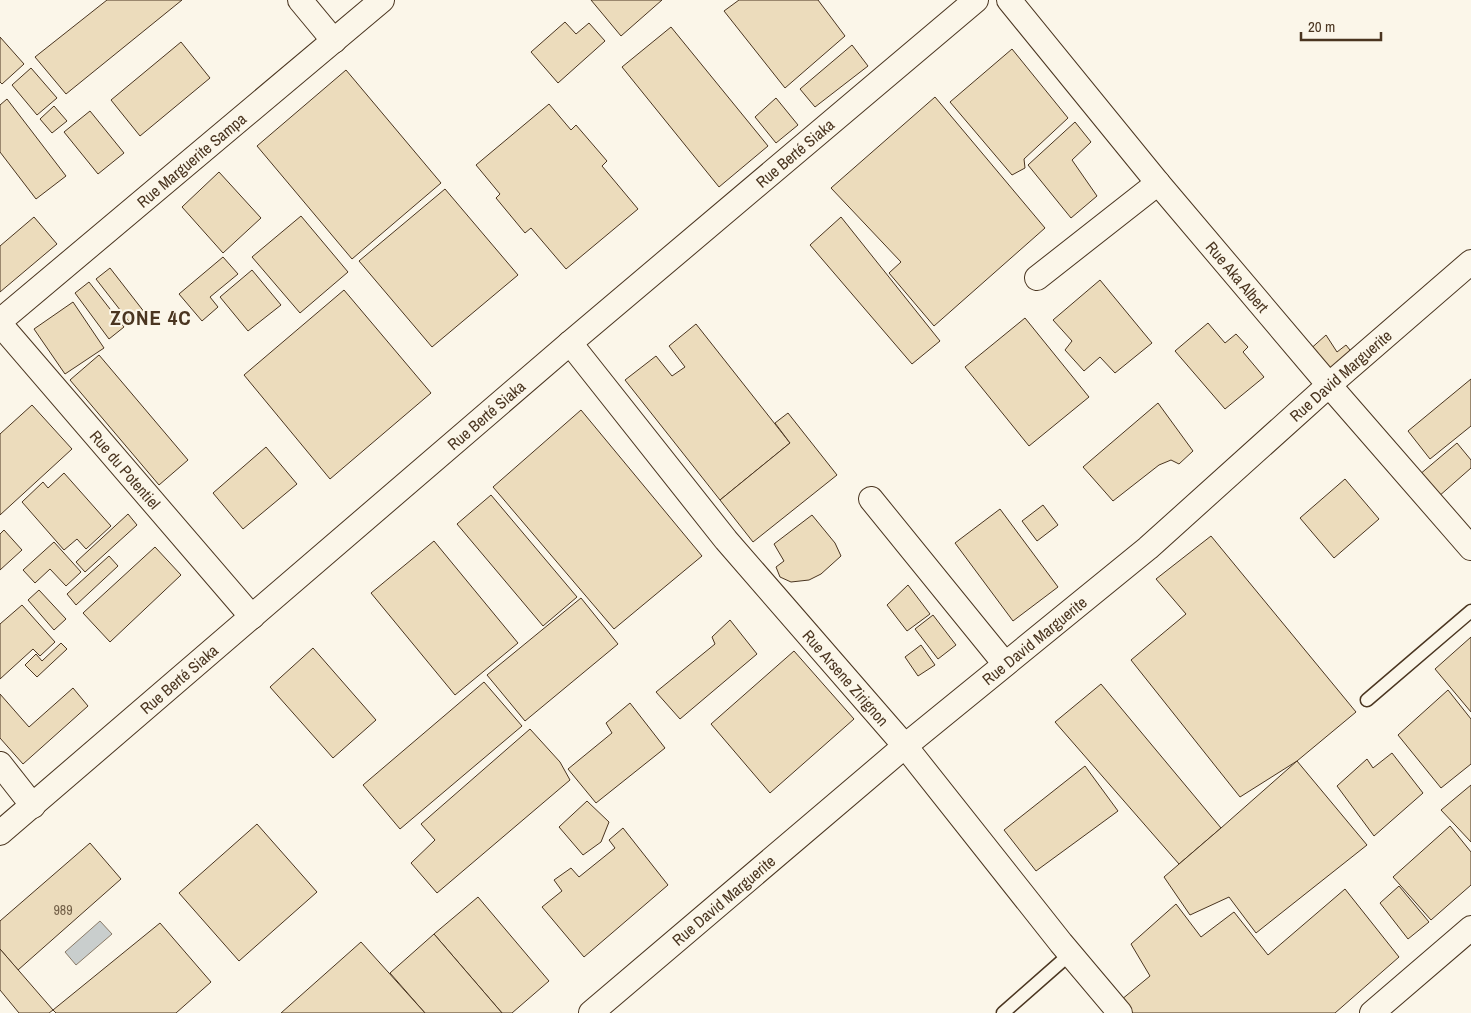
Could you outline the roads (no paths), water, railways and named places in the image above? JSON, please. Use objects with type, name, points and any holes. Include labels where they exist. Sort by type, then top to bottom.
[{"type":"street","points":[[300,0],[334,41]]},
{"type":"street","name":"Rue Marguerite Sampa","points":[[0,322],[382,0]]},
{"type":"street","name":"Rue Berté Siaka","points":[[0,834],[570,343],[976,0]]},
{"type":"street","name":"Rue Aka Albert","points":[[1009,0],[1158,182],[1329,385],[1471,548]]},
{"type":"street","points":[[1037,278],[1158,182]]},
{"type":"street","name":"Rue David Marguerite","points":[[591,1013],[905,746],[1148,548],[1329,385],[1471,262]]},
{"type":"street","name":"Rue du Potentiel","points":[[0,322],[252,616]]},
{"type":"street","name":"Rue Arsene Zirignon","points":[[570,343],[726,540],[905,746],[1070,954],[1120,1013]]},
{"type":"street","points":[[871,499],[1005,664]]},
{"type":"street","points":[[0,764],[33,806]]},
{"type":"street","points":[[1372,1013],[1471,928]]},
{"type":"lane","points":[[1367,700],[1471,611]]},
{"type":"lane","points":[[1003,1013],[1070,954]]},
{"type":"district","name":"ZONE 4C","points":[[151,318]]}]
